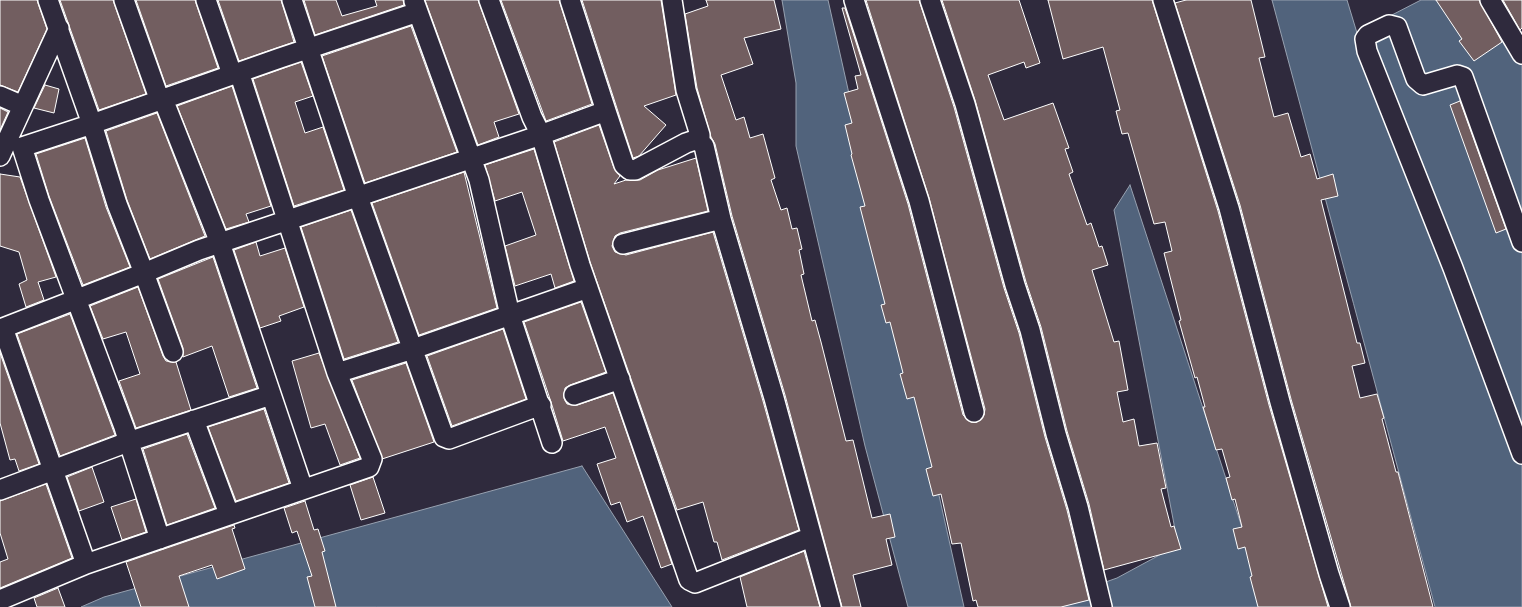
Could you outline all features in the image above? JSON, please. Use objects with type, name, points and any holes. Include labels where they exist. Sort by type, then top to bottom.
[{"type":"street","points":[[48,0],[92,124],[117,204],[173,352]]},
{"type":"street","points":[[124,0],[162,100],[220,243],[303,489]]},
{"type":"street","points":[[0,600],[86,564],[367,468],[371,464],[372,459],[337,373],[236,73],[206,0]]},
{"type":"street","points":[[292,0],[358,196],[444,437],[446,439],[541,405]]},
{"type":"street","points":[[489,0],[532,117],[541,135],[588,288],[689,580],[695,583],[811,537]]},
{"type":"street","points":[[570,0],[624,165],[630,170],[635,170],[686,143],[695,140],[704,146],[721,219],[774,398],[811,537],[832,607]]},
{"type":"street","points":[[672,0],[686,90],[700,135],[700,142]]},
{"type":"street","points":[[854,0],[919,202],[974,412]]},
{"type":"street","points":[[930,0],[963,96],[1015,285],[1030,330],[1056,434],[1078,507],[1102,607]]},
{"type":"street","points":[[1163,0],[1229,208],[1280,402],[1329,574],[1340,607]]},
{"type":"street","points":[[1490,0],[1522,54]]},
{"type":"street","points":[[160,539],[128,442],[21,148],[24,144],[92,124],[308,49],[416,6],[479,180],[510,315],[541,405],[552,443]]},
{"type":"street","points":[[1521,450],[1453,268],[1368,51],[1365,39],[1368,35],[1389,25],[1397,27],[1416,79],[1423,85],[1457,75],[1463,77],[1522,242]]},
{"type":"street","points":[[0,156],[59,28]]},
{"type":"street","points":[[0,96],[23,106]]},
{"type":"street","points":[[86,564],[2,323],[75,299],[220,243],[541,135],[606,111]]},
{"type":"street","points":[[623,244],[721,219]]},
{"type":"street","points":[[337,373],[413,349],[588,288]]},
{"type":"street","points":[[574,395],[620,379]]},
{"type":"street","points":[[0,490],[53,472],[128,442],[271,395]]},
{"type":"street","points":[[194,420],[229,514]]},
{"type":"water","points":[[782,0],[828,0],[964,607],[908,607],[865,446],[796,146],[796,83]]},
{"type":"water","points":[[1272,0],[1347,0],[1357,33],[1421,0],[1490,0],[1513,34],[1522,32],[1522,607],[1435,607]]},
{"type":"water","points":[[1130,185],[1268,607],[1035,607],[1117,578],[1178,545],[1114,210]]},
{"type":"water","points":[[582,466],[672,607],[81,607],[104,597]]},
{"type":"building","points":[[0,0],[37,0],[47,29],[18,92],[0,85]]},
{"type":"building","points":[[60,0],[113,0],[146,94],[99,110]]},
{"type":"building","points":[[136,0],[195,0],[218,68],[166,86]]},
{"type":"building","points":[[218,0],[281,0],[294,42],[239,61]]},
{"type":"building","points":[[304,0],[336,0],[342,16],[377,6],[375,0],[403,0],[404,5],[315,35]]},
{"type":"building","points":[[425,0],[478,0],[519,114],[494,122],[499,137],[478,145]]},
{"type":"building","points":[[501,0],[559,0],[592,104],[546,121]]},
{"type":"building","points":[[582,0],[661,0],[676,95],[644,106],[666,125],[639,156],[633,158]]},
{"type":"building","points":[[706,0],[774,0],[781,29],[744,38],[753,64],[721,75],[736,120],[744,117],[750,138],[763,134],[775,178],[771,180],[781,210],[787,208],[792,229],[797,228],[802,249],[799,250],[804,274],[801,275],[812,321],[815,320],[846,441],[853,440],[872,518],[890,514],[895,537],[886,539],[892,565],[853,575],[861,607],[842,607],[785,395],[732,216],[715,144],[711,137],[697,88],[685,14],[708,6]]},
{"type":"building","points":[[866,0],[919,0],[954,107],[1004,288],[1019,333],[1045,437],[1067,510],[1089,600],[1061,607],[978,607],[976,600],[973,601],[961,543],[952,544],[941,494],[933,496],[926,469],[932,467],[914,397],[907,399],[900,374],[903,373],[890,322],[886,323],[881,305],[885,304],[860,207],[865,206],[851,155],[845,125],[852,123],[844,93],[858,89],[855,76],[861,75],[842,8],[845,8],[908,204],[963,415],[971,422],[977,422],[984,415],[985,409],[929,198]]},
{"type":"building","points":[[942,0],[1019,0],[1040,63],[1026,68],[1024,62],[988,75],[1004,120],[1053,103],[1069,148],[1065,149],[1073,172],[1069,174],[1087,225],[1091,223],[1099,247],[1102,246],[1108,265],[1092,270],[1114,342],[1119,341],[1128,390],[1117,392],[1123,422],[1134,419],[1139,446],[1157,443],[1166,488],[1161,489],[1171,527],[1174,526],[1181,549],[1104,570],[1089,504],[1067,431],[1041,327],[1026,282],[975,100]]},
{"type":"building","points":[[1048,0],[1152,0],[1218,211],[1269,405],[1328,607],[1258,607],[1250,577],[1252,576],[1245,547],[1238,549],[1233,529],[1242,527],[1235,499],[1232,500],[1226,478],[1230,477],[1222,449],[1216,450],[1203,407],[1205,407],[1197,377],[1195,378],[1179,321],[1181,320],[1164,253],[1172,251],[1165,222],[1154,224],[1128,133],[1122,134],[1116,111],[1120,110],[1103,47],[1063,59]]},
{"type":"building","points":[[1186,0],[1251,0],[1265,57],[1259,58],[1274,117],[1288,113],[1301,157],[1310,154],[1317,179],[1333,174],[1338,196],[1321,200],[1357,343],[1360,343],[1365,363],[1352,366],[1360,398],[1377,394],[1384,418],[1382,419],[1396,472],[1398,472],[1433,607],[1351,607],[1291,399],[1240,205],[1175,3]]},
{"type":"building","points":[[1436,0],[1479,0],[1502,42],[1474,61],[1459,41],[1462,39]]},
{"type":"building","points":[[1503,0],[1522,0],[1522,28],[1520,30]]},
{"type":"building","points":[[411,26],[457,152],[365,183],[322,56]]},
{"type":"building","points":[[301,62],[313,96],[295,102],[305,133],[323,127],[344,190],[294,206],[253,79]]},
{"type":"building","points":[[45,85],[59,89],[54,113],[34,108]]},
{"type":"building","points":[[232,86],[271,206],[246,214],[249,222],[226,229],[177,106]]},
{"type":"building","points":[[1460,101],[1506,229],[1496,233],[1450,105]]},
{"type":"building","points":[[0,108],[8,112],[0,130]]},
{"type":"building","points":[[157,113],[205,236],[150,259],[127,200],[106,131]]},
{"type":"building","points":[[599,125],[614,168],[620,176],[614,184],[626,180],[640,180],[658,170],[696,158],[708,211],[620,233],[615,236],[612,246],[615,252],[626,255],[713,232],[799,530],[722,560],[717,542],[714,542],[703,502],[677,510],[590,262],[554,142]]},
{"type":"building","points":[[85,138],[106,207],[130,267],[83,285],[49,196],[36,154]]},
{"type":"building","points":[[534,149],[574,281],[555,288],[551,274],[515,286],[505,246],[536,235],[522,192],[495,201],[485,165]]},
{"type":"building","points":[[464,172],[497,308],[419,335],[372,203]]},
{"type":"building","points":[[0,174],[20,177],[56,277],[38,282],[44,300],[26,307],[19,284],[27,280],[19,252],[0,246]]},
{"type":"building","points":[[351,210],[398,342],[344,359],[301,227]]},
{"type":"building","points":[[256,242],[260,256],[285,248],[304,307],[279,316],[281,321],[260,328],[234,250]]},
{"type":"building","points":[[213,257],[257,388],[229,397],[212,346],[183,357],[183,348],[158,279]]},
{"type":"building","points":[[138,287],[163,356],[166,361],[176,362],[191,410],[136,428],[119,381],[140,374],[126,332],[103,339],[90,306]]},
{"type":"building","points":[[581,302],[606,372],[565,388],[564,398],[567,404],[577,405],[613,393],[672,564],[661,568],[643,516],[627,522],[620,502],[611,505],[597,464],[616,458],[605,427],[563,441],[524,322]]},
{"type":"building","points":[[70,314],[115,435],[60,456],[17,334]]},
{"type":"building","points":[[503,329],[526,399],[452,426],[427,356]]},
{"type":"building","points":[[0,353],[39,464],[19,471],[15,459],[10,460],[0,423]]},
{"type":"building","points":[[319,353],[360,458],[340,465],[325,424],[311,428],[292,361]]},
{"type":"building","points":[[406,363],[434,442],[382,459],[352,380]]},
{"type":"building","points":[[264,409],[289,483],[236,501],[208,427]]},
{"type":"building","points":[[187,434],[215,508],[167,525],[143,449]]},
{"type":"building","points":[[92,467],[104,502],[79,511],[67,477]]},
{"type":"building","points":[[373,477],[385,513],[361,520],[350,485]]},
{"type":"building","points":[[46,484],[72,558],[0,588],[0,562],[8,559],[0,533],[0,501]]},
{"type":"building","points":[[136,499],[146,532],[122,540],[111,507]]},
{"type":"building","points":[[305,501],[314,530],[318,529],[325,551],[322,552],[336,607],[315,607],[307,577],[312,576],[297,531],[292,533],[284,508]]},
{"type":"building","points":[[234,525],[235,528],[232,529],[245,569],[217,579],[212,565],[179,576],[189,607],[141,607],[126,562]]},
{"type":"building","points":[[804,551],[820,607],[747,607],[740,577]]},
{"type":"building","points":[[58,588],[65,607],[37,607],[34,598]]}]
